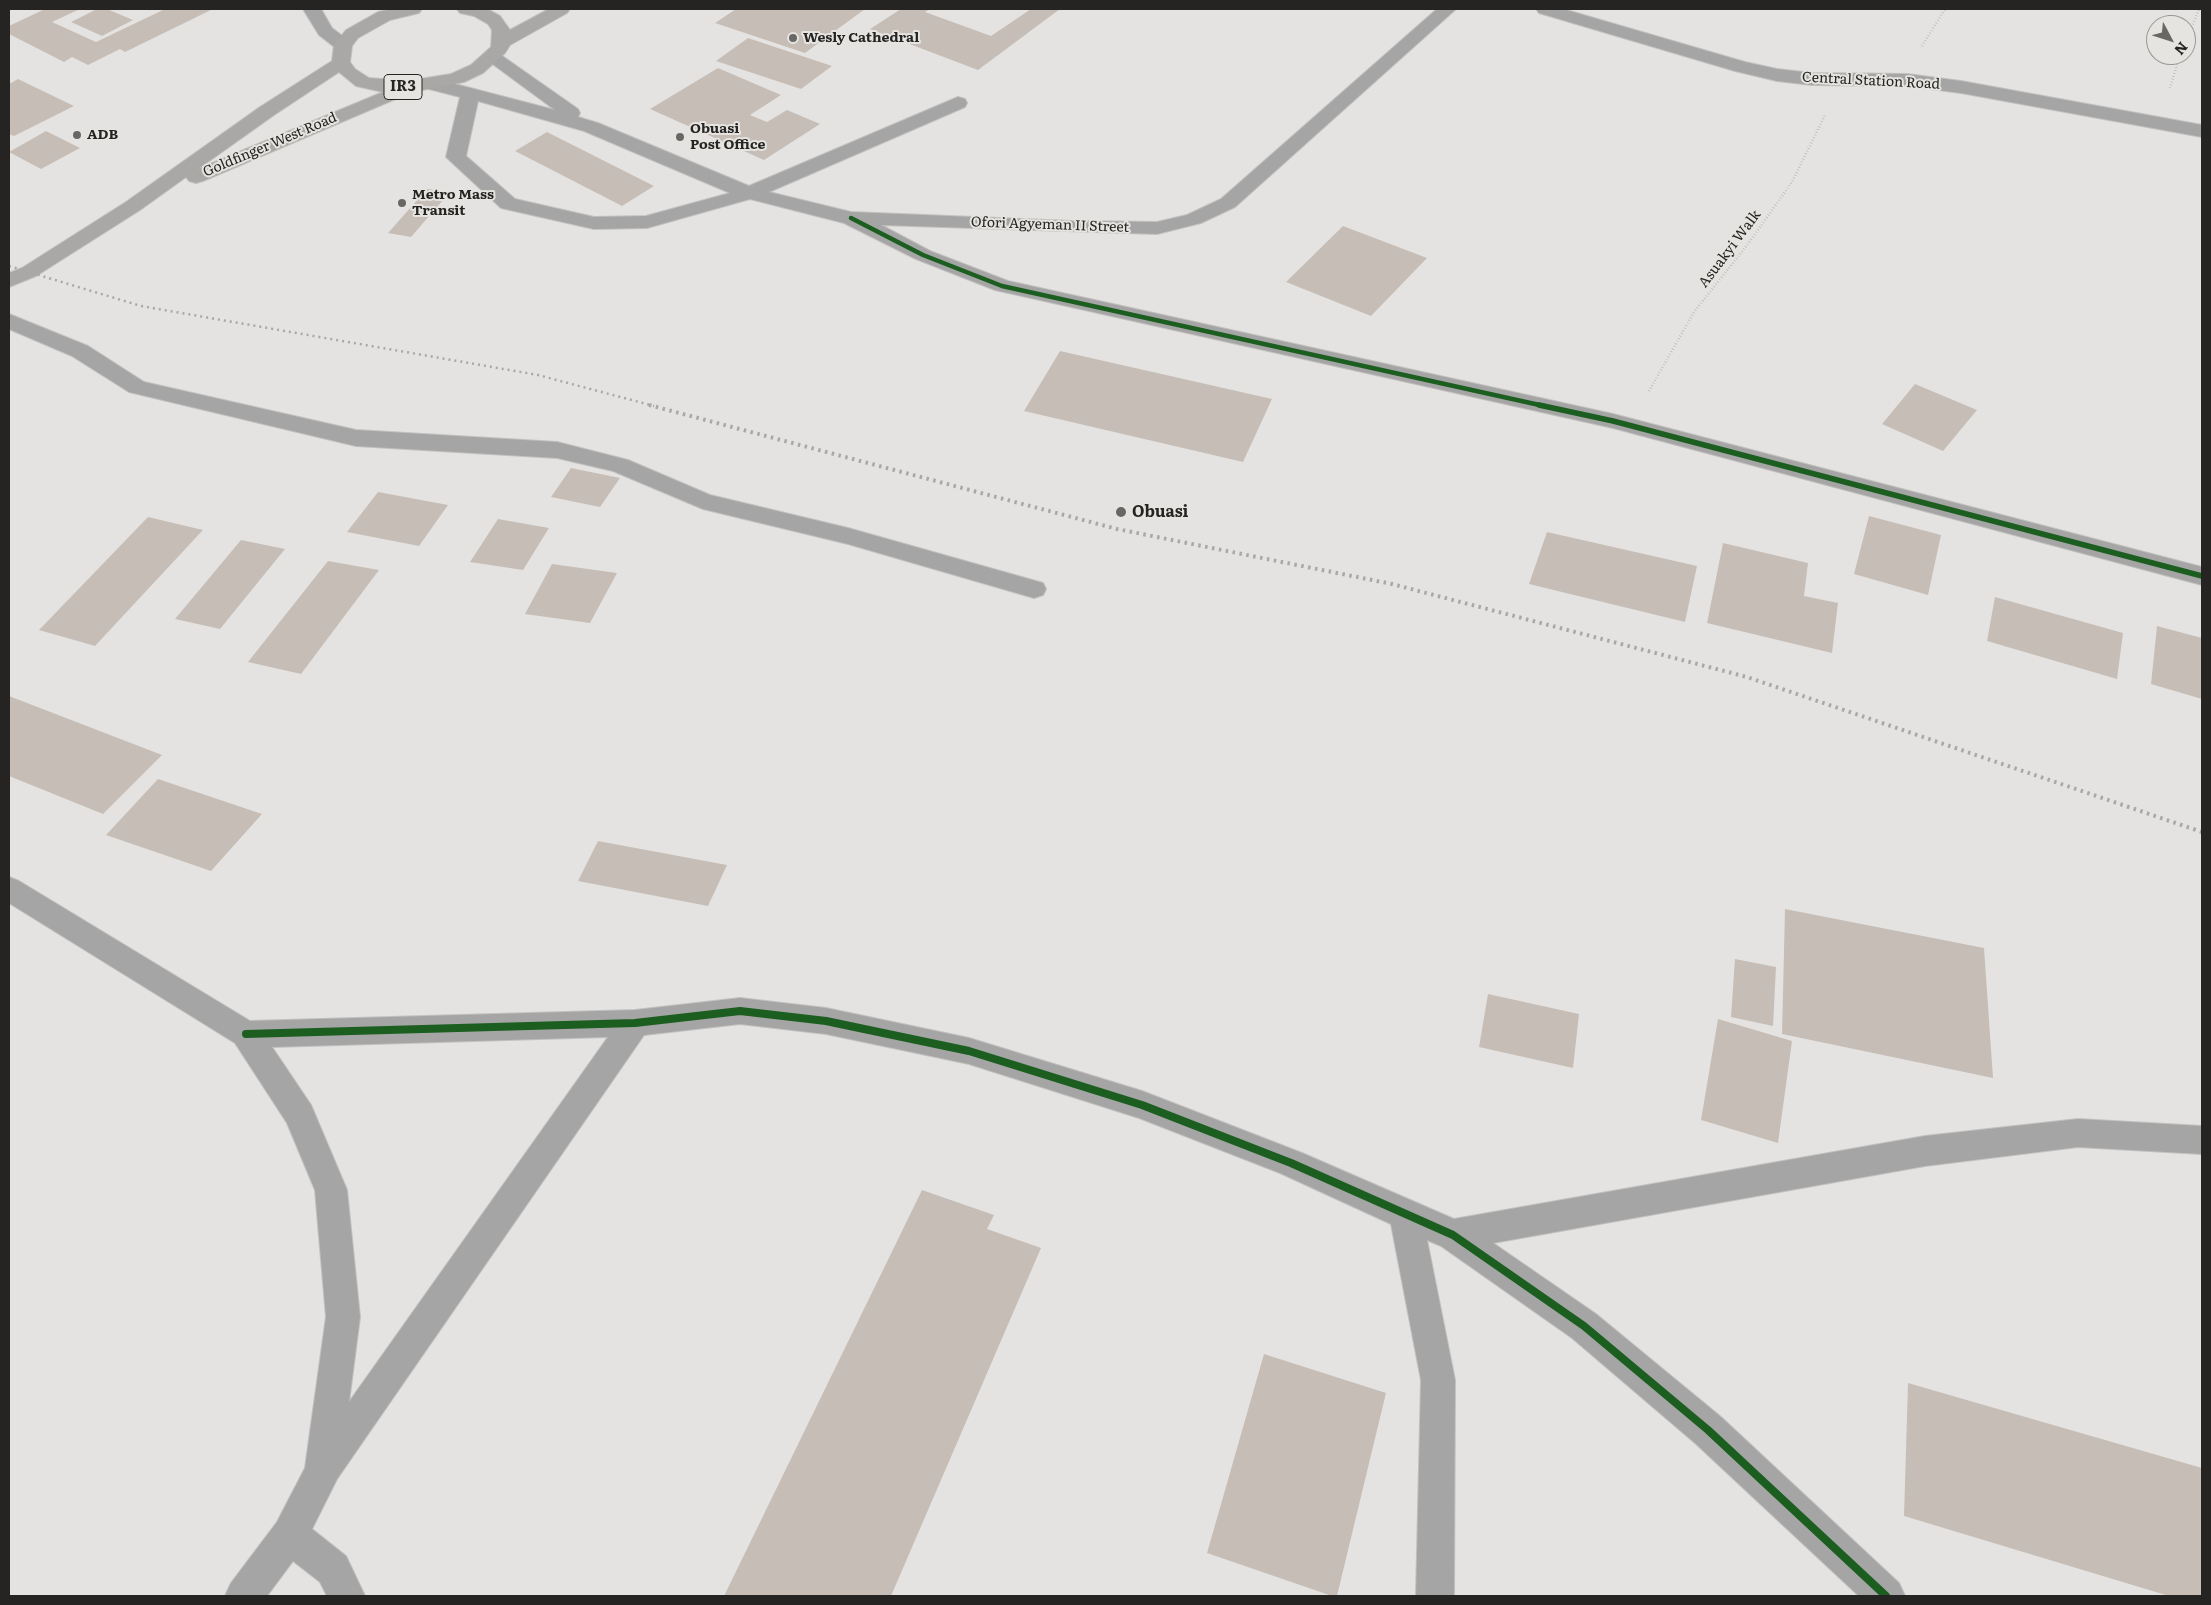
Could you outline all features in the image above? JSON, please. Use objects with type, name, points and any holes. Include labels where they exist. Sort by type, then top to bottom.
[{"type":"main road","name":"IR3","points":[[406,9],[367,24],[352,34],[342,54],[349,73],[363,82],[408,88],[456,78],[477,68],[492,57],[502,42],[561,9]]},
{"type":"main road","points":[[466,9],[480,12],[494,20],[501,30],[502,42]]},
{"type":"main road","name":"Goldfinger West Road","points":[[9,281],[29,272],[133,206],[342,54]]},
{"type":"main road","name":"Goldfinger West Road","points":[[133,206],[215,168],[408,88]]},
{"type":"street","points":[[312,9],[342,54]]},
{"type":"street","name":"Ofori Agyeman II Street","points":[[432,84],[470,95],[521,106],[591,127],[723,184],[779,202],[851,218],[1072,228],[1157,228],[1194,219],[1228,203],[1448,9]]},
{"type":"street","name":"Central Station Road","points":[[1545,9],[1741,67],[1777,75],[1824,79],[1905,80],[1962,86],[2202,131]]},
{"type":"street","name":"Ofori Agyeman II Street","points":[[492,57],[591,127]]},
{"type":"street","points":[[470,95],[461,127],[456,157],[508,204],[594,223],[647,222],[750,193],[958,103]]},
{"type":"street","points":[[851,218],[923,255],[1002,286],[1630,425],[2202,576]]},
{"type":"street","points":[[9,321],[80,351],[137,387],[356,438],[557,450],[620,465],[703,501],[848,536],[1034,589]]},
{"type":"street","points":[[9,889],[246,1034],[300,1115],[331,1190],[343,1317],[322,1471]]},
{"type":"street","points":[[246,1034],[635,1023],[740,1011],[826,1021],[968,1051],[1142,1105],[1291,1163],[1453,1235],[1584,1326],[1708,1430],[1886,1596]]},
{"type":"street","points":[[244,1596],[290,1535],[322,1471],[635,1023]]},
{"type":"street","points":[[1453,1235],[1925,1151],[2078,1133],[2202,1140]]},
{"type":"street","points":[[1406,1214],[1438,1380],[1435,1596]]},
{"type":"street","points":[[290,1535],[333,1569],[346,1596]]},
{"type":"building","points":[[45,9],[80,9],[52,22],[96,42],[165,9],[213,9],[125,52],[120,49],[88,65],[72,57],[64,62],[9,34],[9,26]]},
{"type":"building","points":[[97,9],[107,9],[133,20],[102,36],[71,22]]},
{"type":"building","name":"Wesly Cathedral","points":[[736,9],[865,9],[805,53],[715,23]]},
{"type":"building","points":[[901,9],[930,9],[925,12],[991,36],[1031,9],[1060,9],[978,70],[870,29]]},
{"type":"building","points":[[748,38],[832,66],[801,89],[716,61]]},
{"type":"building","points":[[718,68],[781,95],[750,115],[767,122],[787,110],[820,124],[764,160],[650,109]]},
{"type":"building","points":[[18,79],[74,106],[14,136],[9,134],[9,84]]},
{"type":"building","points":[[46,131],[80,148],[41,169],[9,152]]},
{"type":"building","points":[[547,132],[654,186],[622,206],[515,151]]},
{"type":"building","points":[[427,189],[450,192],[411,237],[388,233]]},
{"type":"building","points":[[1343,226],[1427,258],[1371,316],[1286,282]]},
{"type":"building","points":[[1060,351],[1272,399],[1243,462],[1024,411]]},
{"type":"building","points":[[1915,384],[1977,410],[1943,451],[1882,424]]},
{"type":"building","points":[[571,468],[620,478],[600,507],[551,497]]},
{"type":"building","points":[[378,492],[448,505],[419,546],[347,532]]},
{"type":"building","points":[[1869,516],[1941,535],[1928,595],[1854,574]]},
{"type":"building","points":[[148,517],[203,530],[95,646],[39,630]]},
{"type":"building","points":[[498,519],[549,528],[523,570],[470,562]]},
{"type":"building","points":[[1547,532],[1697,566],[1685,622],[1529,584]]},
{"type":"building","points":[[241,540],[285,549],[220,629],[175,619]]},
{"type":"building","points":[[1723,543],[1808,563],[1804,596],[1838,603],[1832,653],[1707,623]]},
{"type":"building","points":[[328,561],[379,570],[301,674],[248,662]]},
{"type":"building","points":[[552,564],[617,573],[590,623],[525,614]]},
{"type":"building","points":[[1995,597],[2123,633],[2117,679],[1987,641]]},
{"type":"building","points":[[2157,626],[2202,638],[2202,699],[2151,684]]},
{"type":"building","points":[[9,696],[162,755],[103,814],[9,776]]},
{"type":"building","points":[[158,779],[262,814],[211,871],[106,835]]},
{"type":"building","points":[[598,841],[727,865],[708,906],[578,881]]},
{"type":"building","points":[[1785,909],[1984,948],[1993,1078],[1782,1034]]},
{"type":"building","points":[[1735,959],[1776,967],[1773,1026],[1731,1017]]},
{"type":"building","points":[[1488,994],[1579,1014],[1573,1068],[1479,1047]]},
{"type":"building","points":[[1718,1019],[1792,1041],[1778,1143],[1701,1120]]},
{"type":"building","points":[[922,1190],[994,1215],[987,1229],[1041,1248],[891,1596],[724,1596]]},
{"type":"building","points":[[1264,1354],[1386,1393],[1337,1596],[1332,1596],[1207,1553]]},
{"type":"building","points":[[1908,1383],[2202,1468],[2202,1596],[2169,1596],[1904,1516]]},
{"type":"railway","points":[[9,266],[141,306],[538,375],[654,406]]},
{"type":"railway","points":[[649,405],[1117,529],[1392,584],[1747,677],[2202,832]]},
{"type":"cycle path","points":[[851,218],[923,255],[1002,286],[1613,421],[2202,576]]},
{"type":"cycle path","points":[[246,1034],[635,1023],[740,1011],[826,1021],[969,1051],[1142,1105],[1291,1163],[1453,1235],[1584,1326],[1708,1430],[1886,1596]]},
{"type":"place","name":"Wesly Cathedral","points":[[793,38]]},
{"type":"place","name":"ADB","points":[[77,135]]},
{"type":"place","name":"Obuasi Post Office","points":[[680,137]]},
{"type":"place","name":"Metro Mass Transit","points":[[402,203]]},
{"type":"place","name":"Obuasi","points":[[1121,512]]}]
